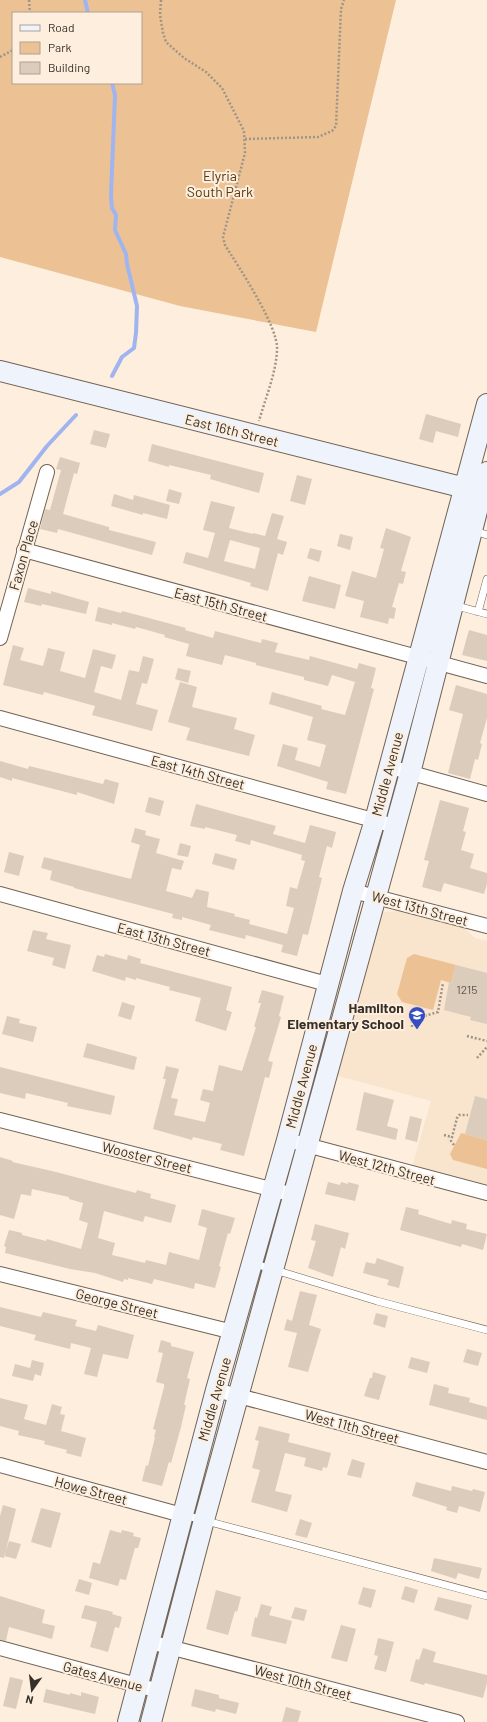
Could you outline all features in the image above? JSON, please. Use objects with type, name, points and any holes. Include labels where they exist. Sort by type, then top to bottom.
[{"type":"main road","name":"East 16th Street","points":[[0,371],[477,491]]},
{"type":"main road","name":"Middle Avenue","points":[[151,1722],[204,1520],[410,773],[453,605],[479,533],[477,491],[487,404]]},
{"type":"main road","name":"Middle Avenue","points":[[128,1722],[216,1390],[287,1140],[327,984],[375,820],[418,657],[477,491],[487,472]]},
{"type":"street","name":"Faxon Place","points":[[0,638],[46,472]]},
{"type":"street","name":"East 15th Street","points":[[24,550],[487,676]]},
{"type":"street","name":"East 14th Street","points":[[0,718],[395,826]]},
{"type":"street","points":[[389,767],[487,794]]},
{"type":"street","name":"West 13th Street","points":[[353,891],[487,926]]},
{"type":"street","name":"East 13th Street","points":[[0,894],[327,984]]},
{"type":"street","name":"Wooster Street","points":[[0,1120],[294,1195]]},
{"type":"street","name":"West 12th Street","points":[[287,1140],[487,1194]]},
{"type":"street","name":"George Street","points":[[0,1274],[233,1332]]},
{"type":"street","name":"West 11th Street","points":[[216,1390],[487,1462]]},
{"type":"street","name":"Howe Street","points":[[0,1465],[182,1515]]},
{"type":"street","name":"West 10th Street","points":[[150,1642],[457,1722]]},
{"type":"street","name":"Gates Avenue","points":[[0,1648],[160,1690]]},
{"type":"lane","points":[[478,612],[487,579]]},
{"type":"lane","points":[[453,605],[487,614]]},
{"type":"lane","points":[[251,1263],[378,1301],[487,1330]]},
{"type":"lane","points":[[182,1515],[487,1596]]},
{"type":"path","points":[[29,0],[30,12]]},
{"type":"path","points":[[161,0],[160,15],[166,42],[184,58],[206,72],[222,88],[244,131],[245,153],[223,237],[225,245],[266,313],[276,334],[278,349],[276,360],[259,422]]},
{"type":"path","points":[[245,140],[318,137],[332,131],[336,126],[341,9],[344,0]]},
{"type":"path","points":[[0,57],[12,51]]},
{"type":"path","points":[[412,1027],[412,1021],[414,1019],[438,1012],[443,983]]},
{"type":"path","points":[[467,1036],[487,1041]]},
{"type":"path","points":[[477,1058],[487,1047]]},
{"type":"path","points":[[454,1145],[451,1141],[457,1118],[459,1115],[468,1115]]},
{"type":"path","points":[[444,1135],[452,1137]]},
{"type":"shaded area","name":"Hamilton Elementary School","points":[[396,911],[464,928],[475,938],[487,941],[487,1188],[409,1167],[413,1164],[431,1101],[335,1075],[381,915],[385,912]]},
{"type":"green space","name":"Elyria South Park","points":[[0,0],[396,0],[316,332],[180,306],[0,257]]},
{"type":"green space","points":[[414,954],[456,965],[451,983],[441,980],[433,1010],[402,1002],[397,994],[407,958]]},
{"type":"green space","points":[[461,1133],[487,1140],[487,1169],[453,1160],[450,1154]]},
{"type":"building","points":[[426,414],[461,424],[458,437],[436,431],[433,443],[419,439]]},
{"type":"building","points":[[94,430],[110,434],[106,448],[90,444]]},
{"type":"building","points":[[152,444],[264,473],[259,493],[210,479],[211,475],[169,465],[169,467],[148,461]]},
{"type":"building","points":[[60,457],[80,463],[77,474],[74,473],[63,514],[109,527],[109,530],[156,542],[152,555],[58,529],[57,533],[40,529],[45,509],[50,510],[61,470],[56,469]]},
{"type":"building","points":[[297,475],[312,479],[305,505],[290,501]]},
{"type":"building","points":[[169,489],[182,493],[179,504],[166,501]]},
{"type":"building","points":[[114,494],[133,500],[134,495],[170,505],[167,519],[143,513],[143,515],[111,506]]},
{"type":"building","points":[[211,501],[235,507],[229,528],[253,534],[265,536],[272,513],[284,516],[277,539],[287,542],[283,555],[278,553],[268,591],[250,586],[251,583],[183,563],[186,552],[208,558],[215,533],[203,530]],"holes":[[[230,540],[260,548],[255,569],[224,561]]]},
{"type":"building","points":[[386,528],[411,537],[401,571],[406,572],[403,584],[399,583],[392,607],[396,608],[394,619],[389,618],[388,624],[360,617],[364,601],[345,596],[352,571],[376,578],[384,549],[380,548]]},
{"type":"building","points":[[340,534],[353,537],[350,550],[337,546]]},
{"type":"building","points":[[310,548],[322,551],[319,562],[307,558]]},
{"type":"building","points":[[309,576],[341,585],[335,609],[302,601]]},
{"type":"building","points":[[28,588],[51,594],[51,591],[89,602],[86,614],[42,604],[41,606],[24,602]]},
{"type":"building","points":[[98,607],[121,613],[122,611],[186,628],[185,630],[213,638],[215,631],[261,643],[262,639],[278,643],[275,652],[309,660],[310,656],[357,669],[359,663],[376,668],[371,688],[374,689],[346,794],[326,789],[328,782],[277,766],[283,744],[298,748],[295,760],[320,767],[326,745],[307,740],[313,717],[269,704],[272,692],[322,706],[321,709],[345,715],[355,682],[332,675],[328,686],[304,680],[304,677],[256,665],[256,663],[225,655],[222,665],[186,656],[189,644],[164,637],[165,635],[136,627],[135,629],[112,623],[112,625],[95,621]]},
{"type":"building","points":[[469,630],[487,635],[487,661],[462,655]]},
{"type":"building","points":[[13,645],[24,648],[20,660],[43,666],[48,648],[65,652],[60,671],[85,678],[93,649],[116,655],[112,669],[101,666],[94,692],[121,700],[129,670],[139,672],[143,656],[154,659],[147,684],[142,683],[136,704],[158,710],[152,731],[92,715],[95,706],[44,692],[43,695],[3,685]]},
{"type":"building","points":[[178,668],[191,671],[188,683],[175,679]]},
{"type":"building","points":[[180,682],[197,687],[192,707],[237,718],[234,729],[255,735],[249,756],[186,740],[190,728],[168,722]]},
{"type":"building","points":[[456,685],[487,694],[487,718],[480,743],[482,744],[478,760],[475,759],[470,779],[448,773],[463,714],[449,710]]},
{"type":"building","points":[[0,761],[28,769],[29,766],[103,784],[105,779],[119,783],[114,804],[77,792],[77,795],[12,778],[12,781],[0,777]]},
{"type":"building","points":[[149,797],[164,801],[160,816],[145,812]]},
{"type":"building","points":[[440,800],[469,808],[463,831],[466,832],[461,850],[474,854],[470,868],[487,873],[487,884],[484,894],[444,883],[441,892],[422,887],[429,861],[424,860]]},
{"type":"building","points":[[196,804],[276,826],[273,834],[305,843],[310,825],[336,832],[332,848],[327,846],[319,877],[322,878],[308,935],[303,934],[297,956],[281,952],[283,945],[246,935],[245,939],[209,930],[211,925],[182,917],[182,920],[172,918],[173,914],[74,888],[50,880],[52,871],[41,868],[44,857],[131,879],[140,845],[131,842],[135,828],[146,831],[145,835],[160,839],[156,853],[184,861],[181,870],[172,868],[166,891],[192,898],[196,889],[209,892],[207,907],[235,914],[234,916],[250,920],[249,924],[287,934],[294,908],[286,906],[290,887],[297,889],[305,861],[301,860],[302,855],[251,840],[250,845],[235,841],[237,835],[205,827],[205,829],[190,826]]},
{"type":"building","points":[[180,843],[191,846],[188,857],[177,855]]},
{"type":"building","points":[[9,852],[24,856],[19,876],[4,872]]},
{"type":"building","points":[[215,853],[237,859],[234,870],[212,864]]},
{"type":"building","points":[[33,930],[48,933],[46,939],[71,945],[65,969],[52,965],[54,958],[27,951]]},
{"type":"building","points":[[105,954],[127,960],[128,955],[141,959],[140,963],[232,987],[226,1010],[232,1012],[226,1031],[195,1021],[201,998],[169,990],[170,987],[136,978],[136,980],[126,977],[125,981],[92,971],[97,955],[104,957]]},
{"type":"building","points":[[456,965],[487,973],[487,1024],[470,1020],[471,1017],[444,1010],[449,982],[451,983]]},
{"type":"building","points":[[262,990],[284,996],[279,1016],[281,1017],[268,1061],[273,1062],[269,1078],[265,1077],[244,1156],[220,1150],[222,1144],[193,1137],[192,1140],[153,1129],[166,1079],[163,1079],[166,1066],[179,1069],[171,1098],[178,1099],[174,1115],[205,1122],[210,1103],[200,1100],[203,1089],[213,1091],[219,1065],[242,1071],[256,1027],[254,1027],[261,1003],[258,1003]]},
{"type":"building","points":[[122,1002],[135,1006],[131,1020],[118,1016]]},
{"type":"building","points":[[7,1016],[20,1019],[19,1023],[37,1027],[33,1042],[2,1034]]},
{"type":"building","points":[[87,1043],[137,1057],[134,1070],[83,1057]]},
{"type":"building","points":[[0,1067],[115,1096],[111,1115],[67,1106],[68,1103],[26,1093],[25,1099],[0,1093]]},
{"type":"building","points":[[364,1092],[394,1100],[387,1126],[398,1129],[396,1140],[356,1130]]},
{"type":"building","points":[[475,1096],[487,1099],[487,1140],[465,1134]]},
{"type":"building","points":[[410,1116],[422,1119],[417,1142],[405,1139]]},
{"type":"building","points":[[0,1157],[13,1161],[12,1162],[136,1193],[137,1190],[151,1194],[150,1198],[176,1205],[171,1223],[145,1216],[143,1222],[104,1211],[98,1238],[115,1243],[112,1255],[145,1263],[146,1260],[166,1265],[169,1252],[199,1260],[207,1228],[198,1225],[202,1209],[235,1218],[230,1234],[228,1233],[215,1288],[195,1283],[194,1289],[154,1279],[152,1284],[128,1278],[128,1280],[124,1279],[123,1282],[95,1273],[70,1269],[5,1253],[6,1247],[4,1246],[9,1230],[22,1233],[22,1235],[46,1241],[47,1239],[81,1249],[88,1223],[79,1220],[83,1203],[69,1199],[69,1197],[32,1189],[31,1196],[21,1194],[14,1219],[0,1215]]},
{"type":"building","points":[[328,1182],[340,1185],[341,1182],[348,1184],[348,1182],[359,1185],[355,1201],[325,1194]]},
{"type":"building","points":[[406,1207],[419,1210],[418,1214],[451,1224],[452,1220],[467,1224],[466,1229],[487,1234],[483,1250],[462,1244],[461,1247],[400,1230]]},
{"type":"building","points":[[315,1224],[349,1233],[345,1249],[341,1247],[333,1277],[308,1268],[316,1241],[311,1240]]},
{"type":"building","points":[[377,1258],[404,1267],[399,1288],[387,1285],[389,1280],[363,1273],[366,1262],[375,1264]]},
{"type":"building","points":[[300,1291],[317,1295],[309,1325],[321,1329],[308,1372],[288,1367],[297,1333],[284,1330],[287,1319],[292,1321]]},
{"type":"building","points":[[0,1307],[41,1317],[43,1312],[77,1320],[75,1326],[96,1331],[98,1325],[134,1335],[128,1359],[103,1354],[97,1377],[84,1374],[91,1348],[71,1343],[70,1349],[34,1340],[36,1335],[0,1326]]},
{"type":"building","points":[[376,1313],[388,1316],[385,1328],[373,1324]]},
{"type":"building","points":[[161,1340],[171,1343],[171,1346],[194,1352],[187,1378],[190,1379],[181,1427],[171,1463],[169,1462],[162,1486],[142,1481],[146,1465],[148,1466],[155,1437],[156,1430],[153,1429],[164,1387],[164,1384],[156,1382],[163,1353],[158,1352]]},
{"type":"building","points":[[467,1349],[482,1353],[478,1366],[463,1362]]},
{"type":"building","points":[[411,1357],[430,1362],[427,1373],[408,1368]]},
{"type":"building","points":[[32,1360],[44,1363],[41,1376],[35,1374],[33,1381],[12,1376],[15,1364],[30,1368]]},
{"type":"building","points":[[373,1372],[386,1376],[379,1400],[364,1396]]},
{"type":"building","points":[[434,1384],[449,1388],[448,1393],[470,1398],[469,1402],[487,1407],[487,1420],[429,1405]]},
{"type":"building","points":[[0,1398],[28,1405],[24,1419],[46,1425],[52,1404],[62,1407],[60,1414],[65,1415],[61,1431],[86,1438],[81,1457],[66,1453],[67,1450],[44,1444],[45,1441],[18,1435],[19,1431],[0,1426]]},
{"type":"building","points":[[259,1426],[290,1434],[288,1442],[331,1453],[327,1468],[323,1467],[322,1471],[304,1466],[306,1458],[285,1453],[275,1491],[292,1495],[287,1512],[251,1502],[260,1470],[252,1468],[259,1441],[255,1440]]},
{"type":"building","points":[[352,1459],[365,1463],[361,1478],[347,1475]]},
{"type":"building","points":[[416,1482],[451,1491],[452,1486],[472,1491],[473,1489],[485,1492],[480,1512],[459,1506],[457,1513],[446,1510],[447,1507],[412,1496]]},
{"type":"building","points":[[3,1505],[16,1509],[4,1558],[0,1557],[0,1516]]},
{"type":"building","points":[[41,1508],[61,1513],[51,1548],[31,1542]]},
{"type":"building","points":[[300,1519],[312,1523],[307,1538],[295,1535]]},
{"type":"building","points":[[110,1530],[121,1533],[122,1530],[134,1533],[133,1536],[141,1538],[138,1548],[135,1548],[126,1580],[120,1579],[118,1586],[89,1578],[93,1562],[100,1564]]},
{"type":"building","points":[[9,1541],[21,1544],[16,1559],[4,1556]]},
{"type":"building","points":[[434,1558],[482,1568],[479,1579],[458,1573],[456,1579],[431,1571]]},
{"type":"building","points":[[79,1579],[92,1583],[89,1595],[75,1591]]},
{"type":"building","points":[[405,1586],[418,1590],[414,1603],[401,1599]]},
{"type":"building","points":[[363,1587],[376,1590],[371,1608],[358,1604]]},
{"type":"building","points":[[216,1590],[241,1597],[228,1635],[206,1629]]},
{"type":"building","points":[[0,1596],[45,1610],[42,1623],[55,1626],[52,1639],[9,1627],[6,1641],[0,1640]]},
{"type":"building","points":[[438,1597],[472,1605],[468,1620],[434,1610]]},
{"type":"building","points":[[261,1604],[272,1607],[269,1615],[292,1621],[286,1644],[251,1636],[255,1617],[257,1618]]},
{"type":"building","points":[[85,1605],[113,1612],[112,1614],[122,1617],[119,1628],[115,1627],[108,1652],[90,1647],[97,1622],[81,1618]]},
{"type":"building","points":[[295,1607],[307,1610],[304,1621],[291,1618]]},
{"type":"building","points":[[341,1625],[356,1629],[347,1662],[331,1658]]},
{"type":"building","points":[[378,1638],[394,1642],[386,1672],[374,1669],[378,1656],[374,1655]]},
{"type":"building","points":[[423,1648],[436,1652],[433,1662],[487,1675],[487,1683],[483,1698],[425,1683],[424,1685],[410,1681],[416,1659],[419,1660]]},
{"type":"building","points":[[10,1677],[23,1680],[16,1709],[3,1706]]},
{"type":"building","points":[[46,1689],[70,1695],[70,1693],[81,1696],[81,1692],[99,1697],[95,1714],[43,1702]]},
{"type":"building","points":[[195,1689],[219,1695],[219,1698],[239,1703],[236,1714],[216,1709],[215,1712],[191,1706]]},
{"type":"building","points":[[286,1707],[301,1711],[298,1722],[282,1722]]},
{"type":"waterway","points":[[85,0],[88,12]]},
{"type":"waterway","points":[[112,84],[115,95],[111,195],[112,208],[116,215],[115,230],[126,254],[137,306],[134,348],[122,357],[112,376]]},
{"type":"waterway","points":[[0,494],[19,482],[47,446],[76,415]]},
{"type":"place","name":"Hamilton Elementary School","points":[[417,1030]]}]
